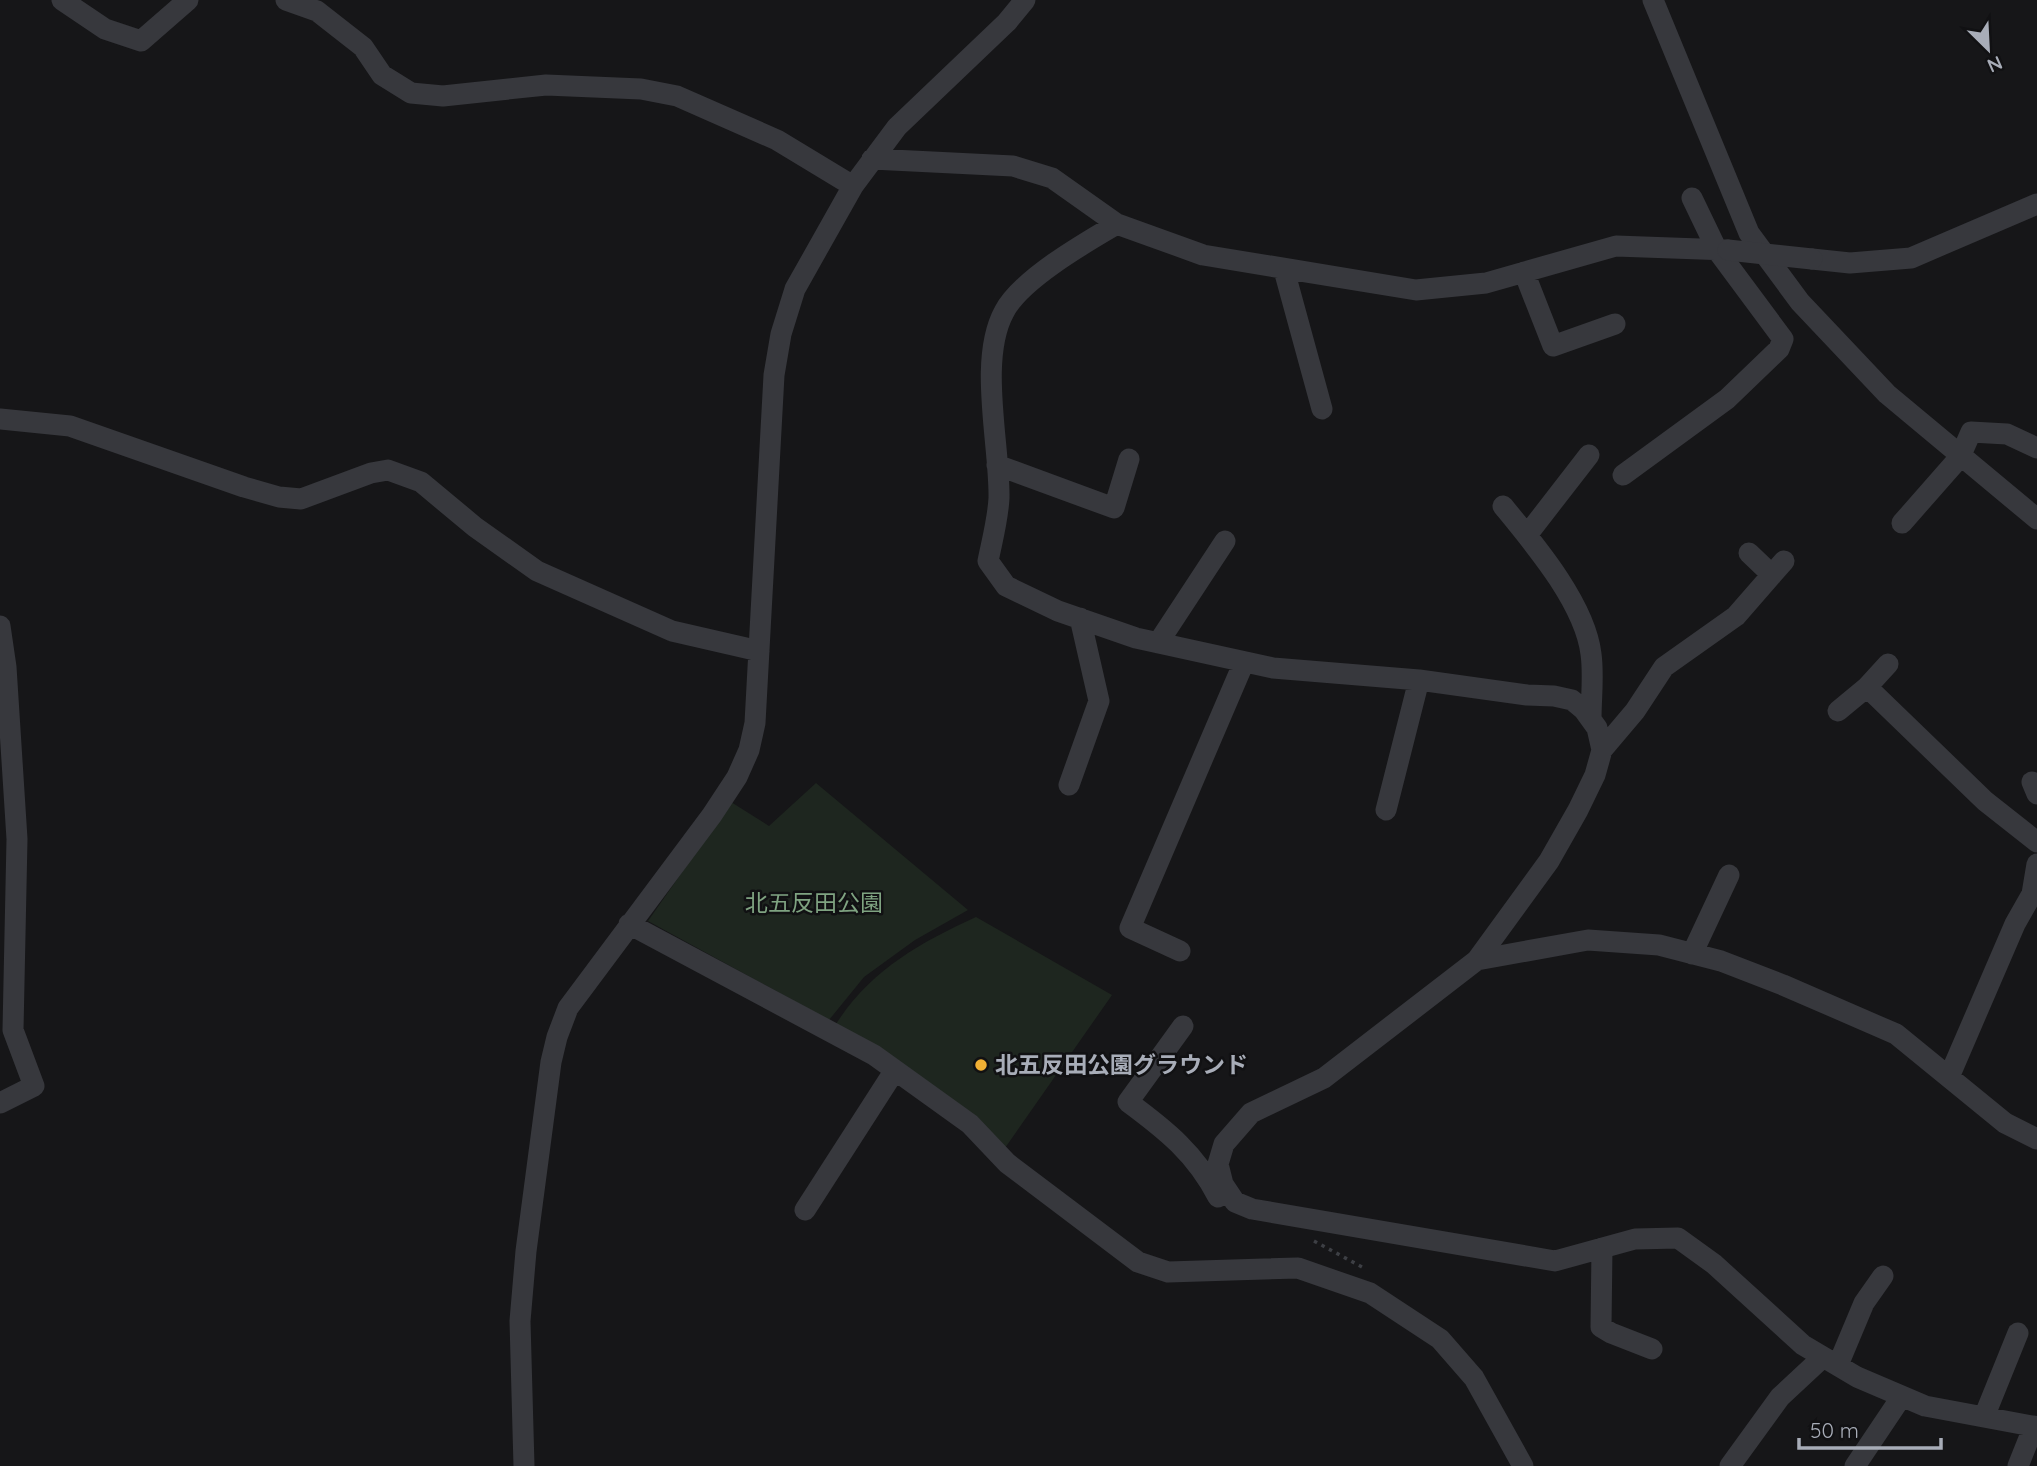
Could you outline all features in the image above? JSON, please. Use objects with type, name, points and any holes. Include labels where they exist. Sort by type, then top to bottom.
[{"type":"street","points":[[62,0],[105,29],[141,41],[188,0]]},
{"type":"street","points":[[286,0],[317,11],[363,47],[382,75],[411,93],[443,96],[546,85],[641,89],[677,96],[777,140],[853,186]]},
{"type":"street","points":[[524,1466],[520,1321],[526,1251],[551,1062],[568,1008],[712,815],[737,776],[749,750],[755,723],[774,375],[781,334],[795,289],[853,186],[897,127],[1007,22],[1025,0]]},
{"type":"street","points":[[1653,0],[1749,233],[1800,302],[1887,394],[2037,519]]},
{"type":"street","points":[[872,159],[1013,166],[1052,177],[1117,224],[1203,255],[1416,290],[1486,283],[1616,246],[1722,250],[1850,263],[1911,258],[2037,204]]},
{"type":"street","points":[[1623,475],[1727,399],[1779,349],[1783,339],[1722,250],[1692,198]]},
{"type":"street","points":[[1117,224],[1067,254],[1027,285],[1004,311],[994,345],[992,397],[999,498],[988,561],[1006,586],[1047,606],[1136,638],[1273,668],[1419,680],[1572,700],[1584,710],[1597,728],[1602,750]]},
{"type":"street","points":[[1284,270],[1322,409]]},
{"type":"street","points":[[1524,272],[1553,346],[1615,324]]},
{"type":"street","points":[[0,419],[70,426],[279,497],[301,499],[371,473],[388,470],[421,482],[475,527],[537,571],[672,631],[759,651]]},
{"type":"street","points":[[1902,523],[1960,457],[1971,432],[2007,434],[2037,448]]},
{"type":"street","points":[[1527,535],[1588,455]]},
{"type":"street","points":[[996,465],[1114,508],[1129,459]]},
{"type":"street","points":[[1503,506],[1527,535],[1582,617],[1591,654],[1591,720]]},
{"type":"street","points":[[1158,643],[1225,541]]},
{"type":"street","points":[[1749,553],[1778,568],[1736,616],[1664,667],[1635,711],[1602,750],[1595,775],[1549,860],[1477,960],[1324,1078],[1251,1113],[1224,1144],[1218,1164],[1223,1184],[1236,1202],[1245,1206],[1555,1261],[1635,1239],[1678,1238],[1714,1265],[1802,1345],[1857,1377],[1925,1405],[2035,1427],[2018,1466]]},
{"type":"street","points":[[1069,785],[1099,701],[1080,618]]},
{"type":"street","points":[[0,626],[6,667],[17,839],[13,1030],[34,1086],[0,1103]]},
{"type":"street","points":[[1180,951],[1130,928],[1244,662]]},
{"type":"street","points":[[1838,711],[1867,687],[1888,664]]},
{"type":"street","points":[[1386,810],[1419,680]]},
{"type":"street","points":[[1867,687],[1985,801],[2037,842]]},
{"type":"street","points":[[1949,1077],[2015,924],[2035,894],[2037,864]]},
{"type":"street","points":[[1692,954],[1729,876]]},
{"type":"street","points":[[629,924],[874,1055],[970,1124],[1007,1163],[1138,1262],[1168,1272],[1298,1268],[1370,1293],[1440,1339],[1474,1378],[1523,1466]]},
{"type":"street","points":[[1477,960],[1588,940],[1659,945],[1721,961],[1896,1034],[2005,1123],[2037,1139]]},
{"type":"street","points":[[1183,1026],[1128,1102],[1173,1138],[1205,1171],[1219,1198],[1238,1211],[1245,1206]]},
{"type":"street","points":[[805,1210],[895,1070]]},
{"type":"street","points":[[1602,1248],[1601,1327],[1611,1334],[1652,1349]]},
{"type":"street","points":[[1730,1466],[1780,1397],[1830,1361],[1883,1276]]},
{"type":"street","points":[[1984,1417],[2018,1333]]},
{"type":"street","points":[[1855,1466],[1902,1396]]},
{"type":"path","points":[[1313,1241],[1362,1267],[1370,1293]]},
{"type":"green space","name":"北五反田公園","points":[[816,783],[968,910],[915,940],[864,977],[829,1020],[648,921],[731,802],[769,826]]},
{"type":"green space","name":"北五反田公園グラウンド","points":[[976,917],[1112,995],[1005,1148],[836,1024],[864,989],[897,960]]},
{"type":"place","name":"北五反田公園グラウンド","points":[[981,1065]]}]
